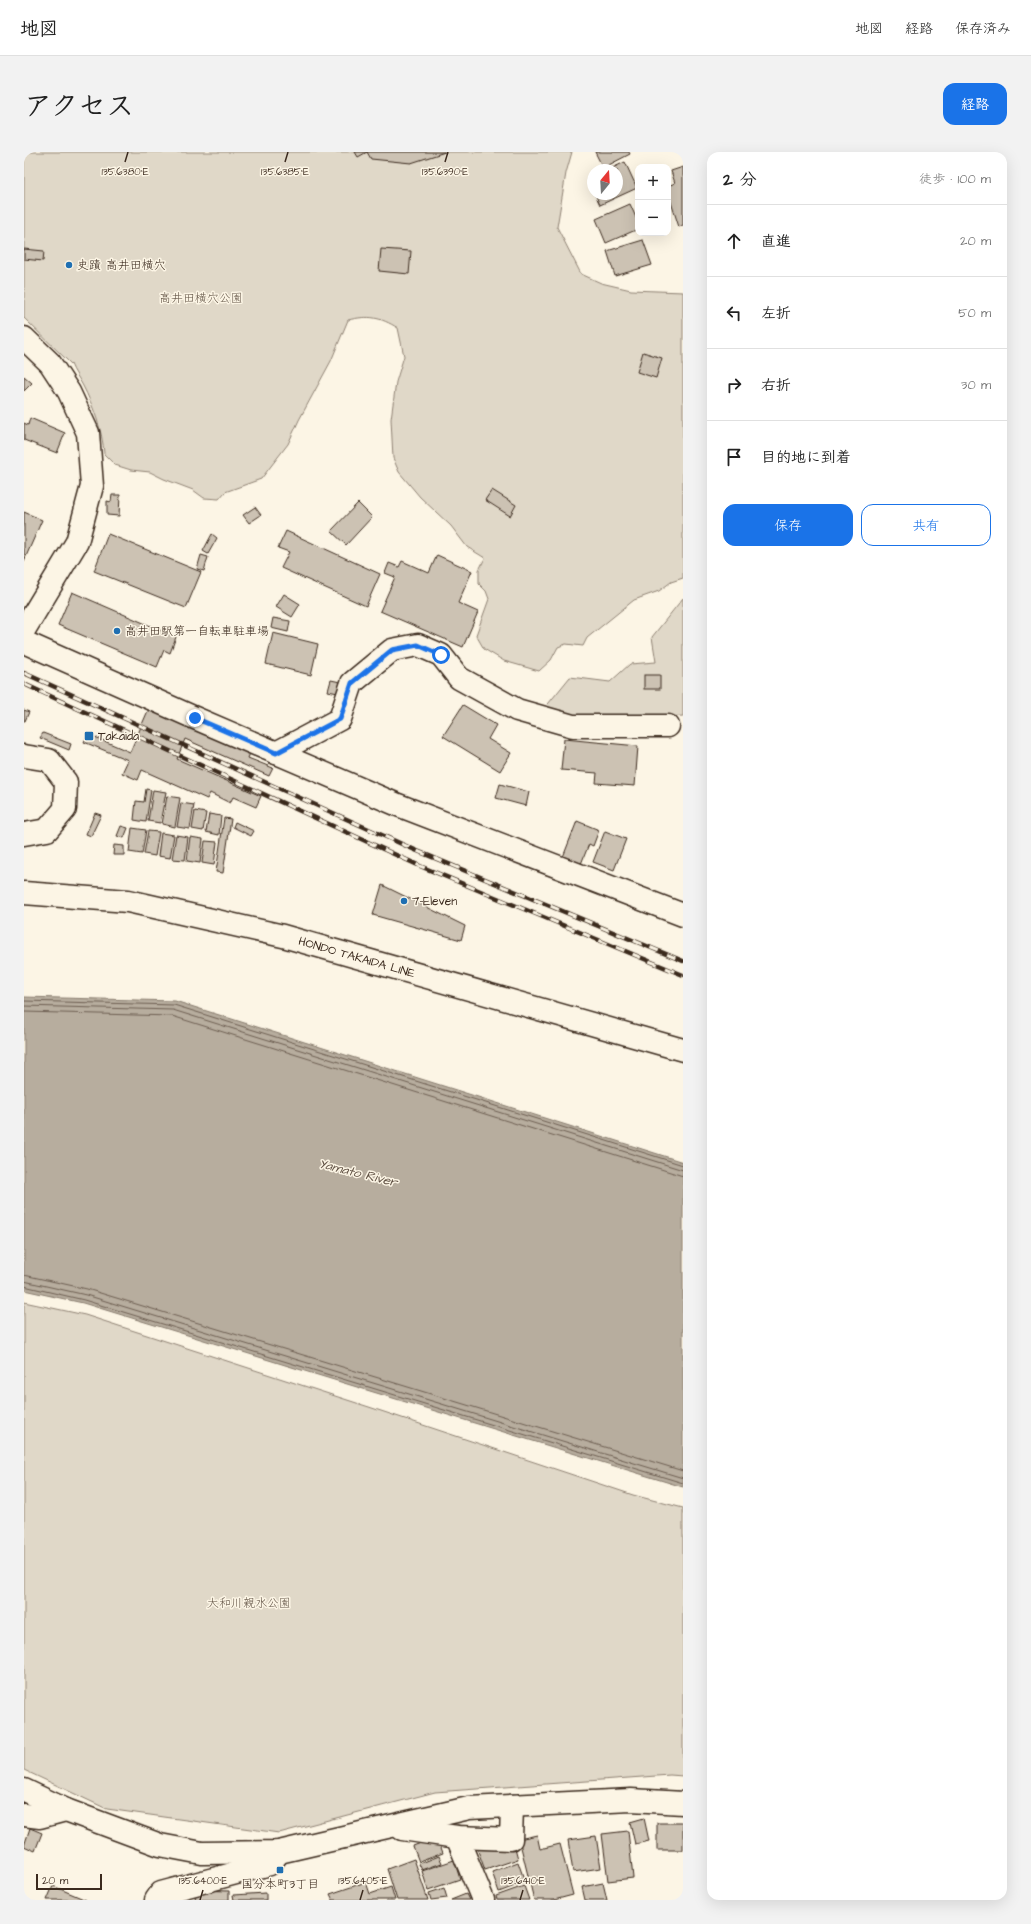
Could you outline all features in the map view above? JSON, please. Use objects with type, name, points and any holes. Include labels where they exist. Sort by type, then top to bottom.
[{"type":"street","points":[[24,338],[50,363],[69,392],[88,433],[92,486],[77,542],[24,630]]},
{"type":"street","points":[[24,642],[398,805],[683,915]]},
{"type":"street","points":[[276,753],[340,719],[352,683],[392,650],[418,645],[441,655],[459,678],[517,710],[573,726],[668,726]]},
{"type":"street","points":[[24,756],[49,760],[66,782],[65,810],[47,830],[24,834]]},
{"type":"street","name":"HONDO TAKAIDA LINE","points":[[24,893],[128,901],[283,936],[683,1050]]},
{"type":"street","points":[[24,1790],[66,1810],[160,1845],[202,1853],[279,1852],[469,1808],[631,1800],[683,1803]]},
{"type":"street","points":[[389,1827],[457,1837],[511,1839],[512,1806]]},
{"type":"street","points":[[24,1815],[40,1817],[66,1810]]},
{"type":"street","points":[[457,1837],[483,1900]]},
{"type":"street","points":[[162,1898],[270,1864],[279,1852]]},
{"type":"green space","name":"高井田横穴公園","points":[[24,152],[572,152],[566,173],[557,227],[581,274],[601,283],[631,290],[683,292],[683,578],[671,582],[659,591],[634,600],[587,638],[583,646],[566,644],[558,647],[551,660],[539,671],[504,661],[484,649],[476,635],[489,599],[486,591],[479,584],[479,570],[485,558],[467,547],[451,526],[420,497],[399,472],[393,458],[391,419],[396,382],[404,356],[398,328],[380,319],[368,317],[348,320],[331,361],[299,420],[288,444],[261,479],[225,492],[219,499],[204,498],[193,490],[150,472],[131,470],[115,465],[104,454],[100,428],[94,410],[87,393],[71,364],[24,318]]},
{"type":"green space","points":[[683,598],[683,716],[576,722],[544,709],[570,677],[610,682],[630,664],[656,662],[652,637]]},
{"type":"green space","name":"大和川親水公園","points":[[24,1302],[85,1315],[369,1407],[633,1495],[683,1508],[683,1776],[670,1775],[435,1792],[279,1833],[107,1809],[24,1770]]},
{"type":"water","name":"Yamato River","points":[[24,997],[175,1001],[683,1162],[683,1487],[83,1303],[24,1290]]},
{"type":"building","points":[[355,152],[367,152],[358,157]]},
{"type":"building","points":[[367,152],[445,152],[411,163],[371,159]]},
{"type":"building","points":[[595,152],[629,152],[630,154],[611,164],[601,164]]},
{"type":"building","points":[[625,162],[635,184],[635,189],[623,194],[623,164],[621,164]]},
{"type":"building","points":[[683,167],[683,225],[679,227],[671,202],[671,185],[675,183],[671,171]]},
{"type":"building","points":[[598,200],[611,200],[600,205]]},
{"type":"building","points":[[630,204],[635,215],[635,230],[606,243],[596,219]]},
{"type":"building","points":[[643,240],[652,265],[615,276],[607,251]]},
{"type":"building","points":[[24,249],[44,251],[43,261],[24,259]]},
{"type":"building","points":[[381,249],[411,251],[409,274],[379,271]]},
{"type":"building","points":[[643,352],[662,358],[656,378],[637,372]]},
{"type":"building","points":[[24,376],[32,383],[24,391]]},
{"type":"building","points":[[30,418],[65,433],[57,453],[24,440],[24,423],[28,425]]},
{"type":"building","points":[[492,490],[516,505],[510,516],[485,500]]},
{"type":"building","points":[[112,495],[120,495],[119,516],[107,515],[107,501],[111,502]]},
{"type":"building","points":[[358,503],[372,517],[346,545],[331,531]]},
{"type":"building","points":[[255,507],[261,515],[249,523],[243,515]]},
{"type":"building","points":[[24,512],[42,520],[24,561]]},
{"type":"building","points":[[286,531],[380,574],[366,606],[281,568],[289,552],[278,548]]},
{"type":"building","points":[[108,534],[201,572],[186,608],[94,571]]},
{"type":"building","points":[[212,534],[217,538],[208,554],[203,551]]},
{"type":"building","points":[[201,555],[208,557],[204,571],[197,569]]},
{"type":"building","points":[[437,555],[472,571],[458,603],[478,612],[463,647],[380,611],[395,577],[385,573],[389,563],[399,567],[402,561],[429,573]]},
{"type":"building","name":"高井田駅第一自転車駐車場","points":[[72,592],[176,637],[170,653],[164,650],[157,667],[58,625]]},
{"type":"building","points":[[284,594],[300,604],[292,617],[276,607]]},
{"type":"building","points":[[273,618],[290,621],[288,632],[271,628]]},
{"type":"building","points":[[273,633],[318,644],[311,675],[266,664]]},
{"type":"building","points":[[644,675],[660,675],[660,689],[644,689]]},
{"type":"building","points":[[331,680],[345,683],[343,694],[328,691]]},
{"type":"building","points":[[463,705],[496,725],[488,739],[511,753],[500,771],[443,736]]},
{"type":"building","points":[[150,706],[251,751],[248,758],[273,768],[269,776],[185,739],[177,759],[261,796],[256,807],[233,797],[230,803],[210,793],[207,799],[142,770],[138,780],[122,773],[128,760],[84,742],[88,734],[130,752]]},
{"type":"building","points":[[24,710],[29,712],[25,721],[24,721]]},
{"type":"building","points":[[43,733],[71,744],[69,750],[40,738]]},
{"type":"building","points":[[564,739],[638,746],[635,786],[596,783],[597,773],[561,770]]},
{"type":"building","points":[[500,784],[529,792],[526,806],[496,798]]},
{"type":"building","points":[[146,789],[151,790],[146,822],[134,820],[136,801],[144,802]]},
{"type":"building","points":[[153,790],[166,792],[160,823],[148,821]]},
{"type":"building","points":[[167,796],[180,798],[175,827],[162,824]]},
{"type":"building","points":[[181,803],[194,805],[190,829],[177,827]]},
{"type":"building","points":[[195,811],[206,813],[203,831],[192,829]]},
{"type":"building","points":[[95,813],[101,815],[91,836],[86,834]]},
{"type":"building","points":[[209,814],[221,816],[219,835],[206,832]]},
{"type":"building","points":[[224,818],[231,819],[223,873],[216,872]]},
{"type":"building","points":[[577,821],[599,830],[593,846],[589,844],[581,864],[563,857]]},
{"type":"building","points":[[235,822],[254,831],[251,836],[233,827]]},
{"type":"building","points":[[121,826],[128,828],[124,838],[117,836]]},
{"type":"building","points":[[132,828],[146,830],[142,854],[129,852]]},
{"type":"building","points":[[148,831],[159,832],[155,856],[144,854]]},
{"type":"building","points":[[605,831],[626,839],[614,870],[593,862]]},
{"type":"building","points":[[161,833],[174,835],[170,858],[158,856]]},
{"type":"building","points":[[176,835],[188,837],[185,860],[172,859]]},
{"type":"building","points":[[190,837],[203,839],[200,863],[187,861]]},
{"type":"building","points":[[205,841],[217,842],[214,865],[202,863]]},
{"type":"building","points":[[114,845],[124,846],[124,855],[113,855]]},
{"type":"building","points":[[382,885],[465,926],[461,940],[373,915]]},
{"type":"building","points":[[644,1818],[649,1841],[635,1844],[630,1822]]},
{"type":"building","points":[[657,1823],[683,1823],[683,1850],[657,1850]]},
{"type":"building","points":[[30,1828],[42,1833],[35,1851],[24,1846]]},
{"type":"building","points":[[628,1831],[633,1878],[608,1881],[602,1834]]},
{"type":"building","points":[[537,1835],[540,1849],[560,1844],[573,1895],[554,1900],[534,1900],[519,1839]]},
{"type":"building","points":[[596,1836],[601,1868],[573,1872],[568,1840]]},
{"type":"building","points":[[437,1837],[443,1853],[419,1862],[413,1846]]},
{"type":"building","points":[[514,1844],[518,1859],[485,1870],[477,1848]]},
{"type":"building","points":[[439,1856],[442,1863],[422,1870],[419,1864]]},
{"type":"building","points":[[414,1859],[428,1900],[397,1900],[387,1869]]},
{"type":"building","points":[[454,1860],[460,1879],[428,1890],[422,1871]]},
{"type":"building","points":[[518,1862],[525,1882],[499,1892],[492,1872]]},
{"type":"building","points":[[366,1882],[370,1894],[391,1887],[395,1900],[333,1900],[330,1894]]},
{"type":"building","points":[[603,1883],[607,1900],[585,1900],[582,1887]]},
{"type":"building","points":[[53,1886],[86,1900],[47,1900]]},
{"type":"building","points":[[524,1886],[529,1900],[497,1900],[496,1896]]},
{"type":"building","points":[[444,1888],[447,1898],[431,1900],[429,1893]]},
{"type":"building","points":[[196,1890],[229,1891],[229,1900],[195,1900]]},
{"type":"building","points":[[266,1893],[266,1900],[234,1900],[233,1895]]},
{"type":"building","points":[[466,1894],[469,1900],[451,1900]]},
{"type":"railway","points":[[24,673],[415,850],[683,961]]},
{"type":"railway","points":[[24,684],[420,866],[683,975]]},
{"type":"place","name":"史蹟 高井田横穴","points":[[69,265]]},
{"type":"place","name":"高井田駅第一自転車駐車場","points":[[117,631]]},
{"type":"place","name":"Takaida","points":[[89,736]]},
{"type":"place","name":"7-Eleven","points":[[404,901]]},
{"type":"place","name":"国分本町3丁目","points":[[280,1870]]},
{"type":"route","points":[[195,718],[276,753],[340,719],[352,683],[392,650],[418,645],[441,655]]}]
